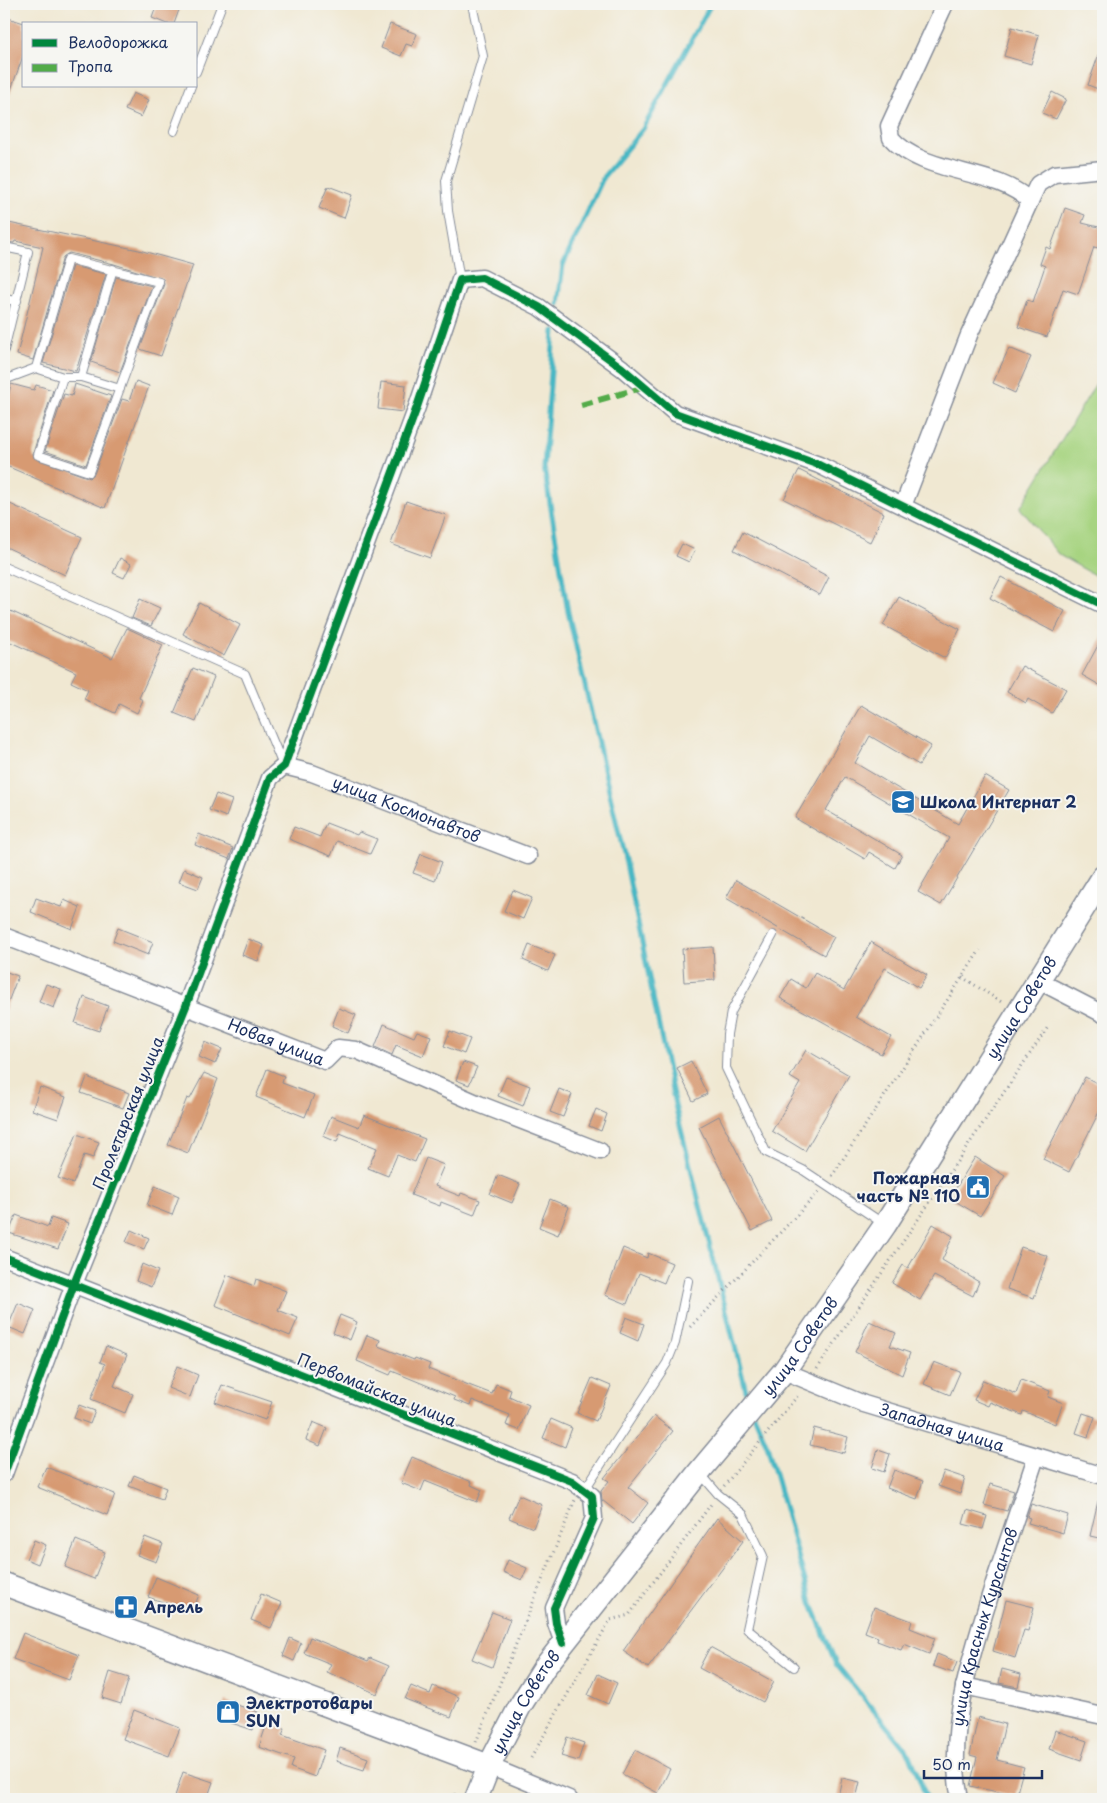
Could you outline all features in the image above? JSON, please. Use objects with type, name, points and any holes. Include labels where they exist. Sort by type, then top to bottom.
[{"type":"main road","name":"улица Советов","points":[[466,1794],[489,1766],[520,1706],[563,1643],[699,1472],[784,1371],[885,1224],[1039,981],[1103,876]]},
{"type":"main road","points":[[4,1584],[489,1766]]},
{"type":"street","points":[[944,4],[889,126],[891,138],[908,154],[1012,189],[1030,201]]},
{"type":"street","points":[[903,506],[969,335],[1038,184],[1054,174],[1103,169]]},
{"type":"street","points":[[284,766],[417,407],[460,280],[482,278],[539,307],[622,368],[675,413],[819,465],[1103,605]]},
{"type":"street","name":"улица Космонавтов","points":[[284,766],[312,773],[528,856]]},
{"type":"street","name":"Пролетарская улица","points":[[4,1474],[74,1284],[186,1006],[270,778],[284,766]]},
{"type":"street","name":"Новая улица","points":[[4,936],[186,1006],[300,1054],[325,1061],[338,1048],[356,1050],[479,1104],[600,1151]]},
{"type":"street","points":[[1039,981],[1103,1014]]},
{"type":"street","name":"Первомайская улица","points":[[4,1257],[572,1481],[585,1488]]},
{"type":"street","name":"Западная улица","points":[[784,1371],[864,1404],[1103,1476]]},
{"type":"street","name":"улица Красных Курсантов","points":[[960,1799],[955,1776],[964,1686],[974,1645],[1036,1457]]},
{"type":"street","points":[[563,1643],[556,1623],[554,1608],[594,1518],[592,1496],[585,1488]]},
{"type":"street","points":[[964,1686],[1103,1716]]},
{"type":"street","points":[[489,1766],[569,1799]]},
{"type":"lane","points":[[198,67],[222,4]]},
{"type":"lane","points":[[460,280],[448,211],[446,181],[482,56],[472,4]]},
{"type":"lane","points":[[174,131],[190,88]]},
{"type":"lane","points":[[4,247],[28,252],[4,350]]},
{"type":"lane","points":[[36,368],[68,259],[114,269],[159,282],[89,472],[38,455],[63,377]]},
{"type":"lane","points":[[81,377],[114,269]]},
{"type":"lane","points":[[4,299],[16,301]]},
{"type":"lane","points":[[4,380],[36,368],[63,377],[81,377],[120,388]]},
{"type":"lane","points":[[4,567],[245,674],[284,766]]},
{"type":"lane","points":[[773,935],[731,1012],[726,1068],[766,1152],[803,1170],[885,1224]]},
{"type":"lane","points":[[585,1488],[667,1363],[676,1343],[688,1281]]},
{"type":"lane","points":[[699,1472],[718,1494],[743,1514],[763,1556],[747,1629],[794,1667]]},
{"type":"path","points":[[676,1343],[826,1185],[980,950]]},
{"type":"path","points":[[962,977],[1003,1003]]},
{"type":"path","points":[[476,1744],[576,1498],[585,1488]]},
{"type":"path","points":[[453,1799],[466,1794]]},
{"type":"green space","points":[[1103,372],[1103,580],[1059,555],[1020,508]]},
{"type":"building","points":[[157,4],[173,4],[180,7],[175,22],[162,22],[152,18]]},
{"type":"building","points":[[8,18],[22,22],[22,59],[6,104],[4,104],[4,31]]},
{"type":"building","points":[[390,24],[417,34],[412,46],[406,44],[401,56],[381,48]]},
{"type":"building","points":[[1012,27],[1039,35],[1031,64],[1004,56]]},
{"type":"building","points":[[1101,48],[1103,48],[1103,91],[1088,85]]},
{"type":"building","points":[[1052,92],[1066,99],[1056,119],[1042,113]]},
{"type":"building","points":[[133,93],[149,100],[141,117],[125,110]]},
{"type":"building","points":[[328,186],[352,195],[344,218],[319,208]]},
{"type":"building","points":[[1065,208],[1085,215],[1082,223],[1103,228],[1103,249],[1094,247],[1078,294],[1063,289],[1047,337],[1018,327],[1027,300],[1033,302],[1045,266],[1040,264],[1046,247],[1050,249]]},
{"type":"building","points":[[4,222],[139,250],[193,265],[161,356],[140,349],[164,284],[163,279],[69,253],[63,257],[33,360],[17,355],[43,247],[15,241],[14,243],[4,242]]},
{"type":"building","points":[[72,266],[106,274],[76,371],[43,363]]},
{"type":"building","points":[[116,277],[152,286],[120,372],[91,362]]},
{"type":"building","points":[[1009,348],[1031,357],[1015,393],[993,383]]},
{"type":"building","points":[[136,381],[149,386],[105,508],[4,465],[4,414],[11,384],[34,390],[36,385],[53,390],[33,453],[34,458],[90,478],[94,474],[122,399],[129,401]]},
{"type":"building","points":[[381,382],[406,385],[403,412],[378,409]]},
{"type":"building","points":[[75,384],[111,396],[86,465],[45,451],[64,394],[72,396]]},
{"type":"building","points":[[799,470],[884,513],[870,542],[784,499]]},
{"type":"building","points":[[406,501],[446,515],[430,558],[391,544]]},
{"type":"building","points":[[8,503],[82,537],[65,575],[4,546],[4,513]]},
{"type":"building","points":[[743,532],[829,577],[820,595],[734,550]]},
{"type":"building","points":[[682,544],[695,550],[689,562],[676,556]]},
{"type":"building","points":[[120,558],[131,564],[124,578],[113,573]]},
{"type":"building","points":[[1001,577],[1065,611],[1054,632],[990,598]]},
{"type":"building","points":[[899,597],[960,629],[945,658],[883,625]]},
{"type":"building","points":[[140,599],[160,608],[151,626],[132,618]]},
{"type":"building","points":[[199,603],[240,625],[224,656],[183,634]]},
{"type":"building","points":[[4,608],[112,658],[127,628],[163,645],[139,698],[143,700],[137,713],[119,704],[115,713],[84,699],[88,690],[71,682],[76,672],[4,639]]},
{"type":"building","points":[[1103,636],[1103,687],[1082,675]]},
{"type":"building","points":[[1022,666],[1066,689],[1052,713],[1028,699],[1026,703],[1007,692]]},
{"type":"building","points":[[193,668],[214,677],[196,722],[174,713]]},
{"type":"building","points":[[861,705],[931,746],[919,765],[870,736],[855,763],[958,824],[985,776],[1009,790],[941,905],[918,892],[949,838],[845,777],[826,810],[902,855],[895,868],[869,852],[865,859],[795,818]]},
{"type":"building","points":[[216,794],[232,800],[226,817],[209,810]]},
{"type":"building","points":[[326,823],[357,835],[359,832],[377,839],[370,854],[337,841],[331,856],[289,839],[294,827],[320,837]]},
{"type":"building","points":[[199,834],[233,848],[229,859],[195,845]]},
{"type":"building","points":[[421,854],[442,862],[435,881],[413,873]]},
{"type":"building","points":[[184,869],[203,877],[198,889],[179,882]]},
{"type":"building","points":[[736,880],[834,937],[824,955],[726,898]]},
{"type":"building","points":[[513,890],[532,898],[523,919],[504,911]]},
{"type":"building","points":[[36,898],[61,907],[64,900],[80,907],[72,929],[31,912]]},
{"type":"building","points":[[118,928],[153,942],[148,955],[113,941]]},
{"type":"building","points":[[248,939],[264,945],[258,961],[242,955]]},
{"type":"building","points":[[871,942],[927,975],[919,988],[885,968],[856,1017],[891,1037],[881,1054],[780,998],[791,979],[806,988],[815,973],[844,990]]},
{"type":"building","points":[[529,945],[555,955],[548,971],[523,960]]},
{"type":"building","points":[[713,947],[715,980],[684,982],[682,949]]},
{"type":"building","points":[[4,971],[18,976],[5,1010],[4,1010]]},
{"type":"building","points":[[46,984],[61,989],[54,1008],[39,1002]]},
{"type":"building","points":[[84,997],[108,1006],[99,1031],[75,1023]]},
{"type":"building","points":[[339,1008],[356,1015],[348,1033],[332,1026]]},
{"type":"building","points":[[384,1024],[414,1037],[417,1031],[431,1036],[423,1056],[396,1045],[392,1055],[375,1047]]},
{"type":"building","points":[[450,1031],[470,1039],[464,1054],[444,1046]]},
{"type":"building","points":[[205,1042],[222,1049],[215,1064],[199,1057]]},
{"type":"building","points":[[806,1050],[849,1075],[805,1151],[772,1131],[800,1083],[790,1077]]},
{"type":"building","points":[[691,1061],[707,1094],[693,1101],[677,1068]]},
{"type":"building","points":[[463,1062],[477,1067],[469,1085],[456,1080]]},
{"type":"building","points":[[267,1069],[284,1076],[282,1083],[314,1095],[305,1117],[256,1097]]},
{"type":"building","points":[[204,1073],[218,1079],[188,1153],[168,1145],[187,1098],[190,1099]]},
{"type":"building","points":[[87,1077],[129,1093],[123,1108],[81,1093]]},
{"type":"building","points":[[506,1077],[530,1086],[523,1106],[498,1096]]},
{"type":"building","points":[[1085,1077],[1103,1086],[1103,1104],[1069,1172],[1043,1159]]},
{"type":"building","points":[[40,1087],[66,1097],[58,1119],[32,1110]]},
{"type":"building","points":[[559,1089],[572,1094],[563,1117],[550,1112]]},
{"type":"building","points":[[596,1109],[607,1114],[601,1131],[589,1126]]},
{"type":"building","points":[[364,1115],[425,1139],[415,1162],[397,1155],[388,1176],[368,1168],[377,1148],[340,1133],[337,1142],[323,1136],[331,1116],[359,1127]]},
{"type":"building","points":[[719,1116],[772,1221],[752,1231],[699,1127]]},
{"type":"building","points":[[77,1134],[99,1142],[93,1158],[84,1155],[73,1184],[58,1178]]},
{"type":"building","name":"Пожарная часть № 110","points":[[975,1157],[1005,1176],[980,1216],[950,1198]]},
{"type":"building","points":[[426,1158],[444,1165],[435,1186],[460,1196],[461,1193],[480,1200],[474,1215],[441,1202],[440,1206],[411,1195]]},
{"type":"building","points":[[498,1175],[520,1184],[512,1203],[490,1194]]},
{"type":"building","points":[[155,1186],[179,1196],[172,1215],[147,1205]]},
{"type":"building","points":[[550,1199],[569,1207],[558,1235],[539,1227]]},
{"type":"building","points":[[16,1215],[48,1227],[51,1218],[68,1224],[58,1249],[9,1233]]},
{"type":"building","points":[[933,1224],[953,1236],[942,1260],[979,1282],[973,1296],[934,1276],[920,1300],[892,1283],[903,1265],[908,1268]]},
{"type":"building","points":[[131,1230],[149,1238],[144,1249],[126,1242]]},
{"type":"building","points":[[1021,1247],[1048,1256],[1034,1298],[1007,1289]]},
{"type":"building","points":[[623,1248],[647,1258],[648,1253],[672,1263],[664,1283],[639,1273],[627,1304],[605,1295]]},
{"type":"building","points":[[142,1264],[158,1271],[151,1287],[136,1281]]},
{"type":"building","points":[[227,1275],[254,1286],[256,1279],[286,1291],[278,1310],[298,1318],[290,1336],[215,1305]]},
{"type":"building","points":[[18,1303],[35,1310],[25,1334],[8,1327]]},
{"type":"building","points":[[340,1315],[357,1322],[350,1340],[333,1333]]},
{"type":"building","points":[[626,1317],[644,1324],[638,1341],[620,1333]]},
{"type":"building","points":[[869,1321],[896,1333],[890,1346],[910,1353],[902,1375],[855,1352]]},
{"type":"building","points":[[367,1335],[380,1340],[378,1346],[430,1364],[428,1369],[492,1394],[496,1384],[511,1390],[509,1396],[529,1405],[519,1430],[506,1425],[510,1415],[472,1400],[470,1406],[454,1400],[455,1397],[392,1371],[390,1375],[357,1361]]},
{"type":"building","points":[[106,1346],[127,1355],[114,1386],[133,1394],[125,1413],[91,1399],[105,1364],[100,1362]]},
{"type":"building","points":[[934,1362],[960,1372],[950,1395],[924,1384]]},
{"type":"building","points":[[177,1366],[198,1375],[190,1397],[168,1388]]},
{"type":"building","points":[[592,1378],[611,1386],[596,1421],[577,1413]]},
{"type":"building","points":[[983,1380],[1016,1394],[1021,1380],[1050,1391],[1048,1397],[1063,1403],[1055,1424],[1023,1411],[1022,1415],[990,1402],[988,1406],[974,1400]]},
{"type":"building","points":[[222,1385],[272,1402],[265,1420],[215,1402]]},
{"type":"building","points":[[79,1405],[95,1411],[90,1424],[74,1418]]},
{"type":"building","points":[[1083,1413],[1095,1417],[1088,1437],[1076,1433]]},
{"type":"building","points":[[654,1416],[673,1431],[628,1487],[648,1503],[632,1524],[602,1500],[601,1491],[609,1481],[604,1478]]},
{"type":"building","points":[[551,1419],[572,1428],[565,1447],[543,1438]]},
{"type":"building","points":[[313,1422],[327,1428],[320,1446],[306,1440]]},
{"type":"building","points":[[814,1428],[848,1437],[844,1453],[810,1445]]},
{"type":"building","points":[[878,1450],[890,1454],[884,1472],[872,1468]]},
{"type":"building","points":[[412,1457],[472,1482],[471,1485],[482,1490],[477,1502],[425,1481],[421,1491],[401,1483]]},
{"type":"building","points":[[46,1467],[115,1494],[107,1515],[37,1487]]},
{"type":"building","points":[[894,1470],[923,1481],[917,1499],[887,1488]]},
{"type":"building","points":[[944,1471],[965,1478],[960,1494],[938,1486]]},
{"type":"building","points":[[134,1475],[166,1488],[162,1499],[129,1486]]},
{"type":"building","points":[[990,1484],[1014,1491],[1007,1511],[984,1505]]},
{"type":"building","points":[[519,1495],[542,1505],[533,1528],[509,1518]]},
{"type":"building","points":[[1098,1501],[1103,1502],[1103,1539],[1090,1536]]},
{"type":"building","points":[[1031,1504],[1068,1515],[1063,1533],[1028,1523],[1030,1518],[1027,1517]]},
{"type":"building","points":[[967,1510],[987,1516],[983,1529],[963,1524]]},
{"type":"building","points":[[717,1518],[743,1541],[648,1668],[623,1651]]},
{"type":"building","points":[[145,1537],[163,1544],[156,1562],[137,1555]]},
{"type":"building","points":[[34,1540],[46,1545],[38,1564],[26,1559]]},
{"type":"building","points":[[76,1540],[105,1552],[94,1579],[65,1567]]},
{"type":"building","points":[[508,1560],[527,1568],[522,1580],[503,1572]]},
{"type":"building","points":[[156,1577],[199,1595],[192,1612],[148,1597]]},
{"type":"building","points":[[261,1594],[282,1603],[271,1628],[251,1620]]},
{"type":"building","points":[[1006,1600],[1034,1607],[1028,1631],[1024,1630],[1015,1658],[993,1651]]},
{"type":"building","points":[[874,1607],[912,1621],[910,1628],[935,1638],[929,1654],[904,1644],[901,1650],[877,1641],[878,1637],[865,1632]]},
{"type":"building","points":[[492,1612],[510,1619],[492,1667],[472,1659]]},
{"type":"building","points":[[23,1633],[79,1655],[69,1680],[13,1659]]},
{"type":"building","points":[[310,1637],[368,1661],[370,1658],[389,1666],[377,1694],[327,1672],[331,1664],[304,1653]]},
{"type":"building","points":[[290,1638],[301,1643],[294,1661],[283,1656]]},
{"type":"building","points":[[710,1647],[774,1682],[763,1702],[699,1668]]},
{"type":"building","points":[[937,1654],[957,1662],[953,1673],[933,1666]]},
{"type":"building","points":[[1002,1669],[1021,1674],[1018,1687],[999,1683]]},
{"type":"building","points":[[110,1672],[129,1678],[121,1704],[102,1698]]},
{"type":"building","points":[[598,1674],[617,1683],[608,1704],[588,1695]]},
{"type":"building","points":[[411,1686],[430,1694],[433,1686],[459,1697],[451,1717],[405,1699]]},
{"type":"building","points":[[225,1701],[258,1712],[253,1730],[219,1719]]},
{"type":"building","points":[[134,1710],[180,1728],[169,1756],[123,1739]]},
{"type":"building","points":[[978,1717],[1005,1724],[997,1760],[1024,1767],[1016,1796],[970,1786],[977,1757],[970,1755]]},
{"type":"building","points":[[267,1723],[285,1728],[282,1735],[324,1750],[315,1777],[291,1768],[294,1759],[259,1747]]},
{"type":"building","points":[[1055,1730],[1087,1741],[1081,1760],[1049,1749]]},
{"type":"building","points":[[567,1737],[584,1743],[578,1761],[561,1756]]},
{"type":"building","points":[[340,1748],[368,1758],[364,1770],[336,1761]]},
{"type":"building","points":[[635,1750],[670,1769],[658,1793],[622,1774]]},
{"type":"building","points":[[183,1772],[213,1782],[207,1799],[174,1799]]},
{"type":"building","points":[[842,1778],[860,1782],[856,1799],[838,1797]]},
{"type":"waterway","points":[[558,304],[563,265],[604,176],[643,129],[711,4]]},
{"type":"waterway","points":[[554,331],[544,467],[568,612],[626,864],[675,1105],[749,1403]]},
{"type":"waterway","points":[[754,1415],[767,1445],[811,1602],[836,1664],[910,1755],[927,1799]]},
{"type":"marked path","points":[[581,405],[645,387]]},
{"type":"cycle path","points":[[4,1474],[74,1284],[186,1006],[270,778],[284,766],[417,407],[460,280],[482,278],[539,307],[622,368],[675,413],[819,465],[1103,605]]},
{"type":"cycle path","points":[[4,1257],[572,1481],[592,1496],[594,1518],[554,1608],[556,1623],[563,1643]]},
{"type":"place","name":"Школа Интернат 2","points":[[903,802]]},
{"type":"place","name":"Пожарная часть № 110","points":[[978,1187]]},
{"type":"place","name":"Апрель","points":[[126,1607]]},
{"type":"place","name":"Электротовары SUN","points":[[228,1712]]}]
